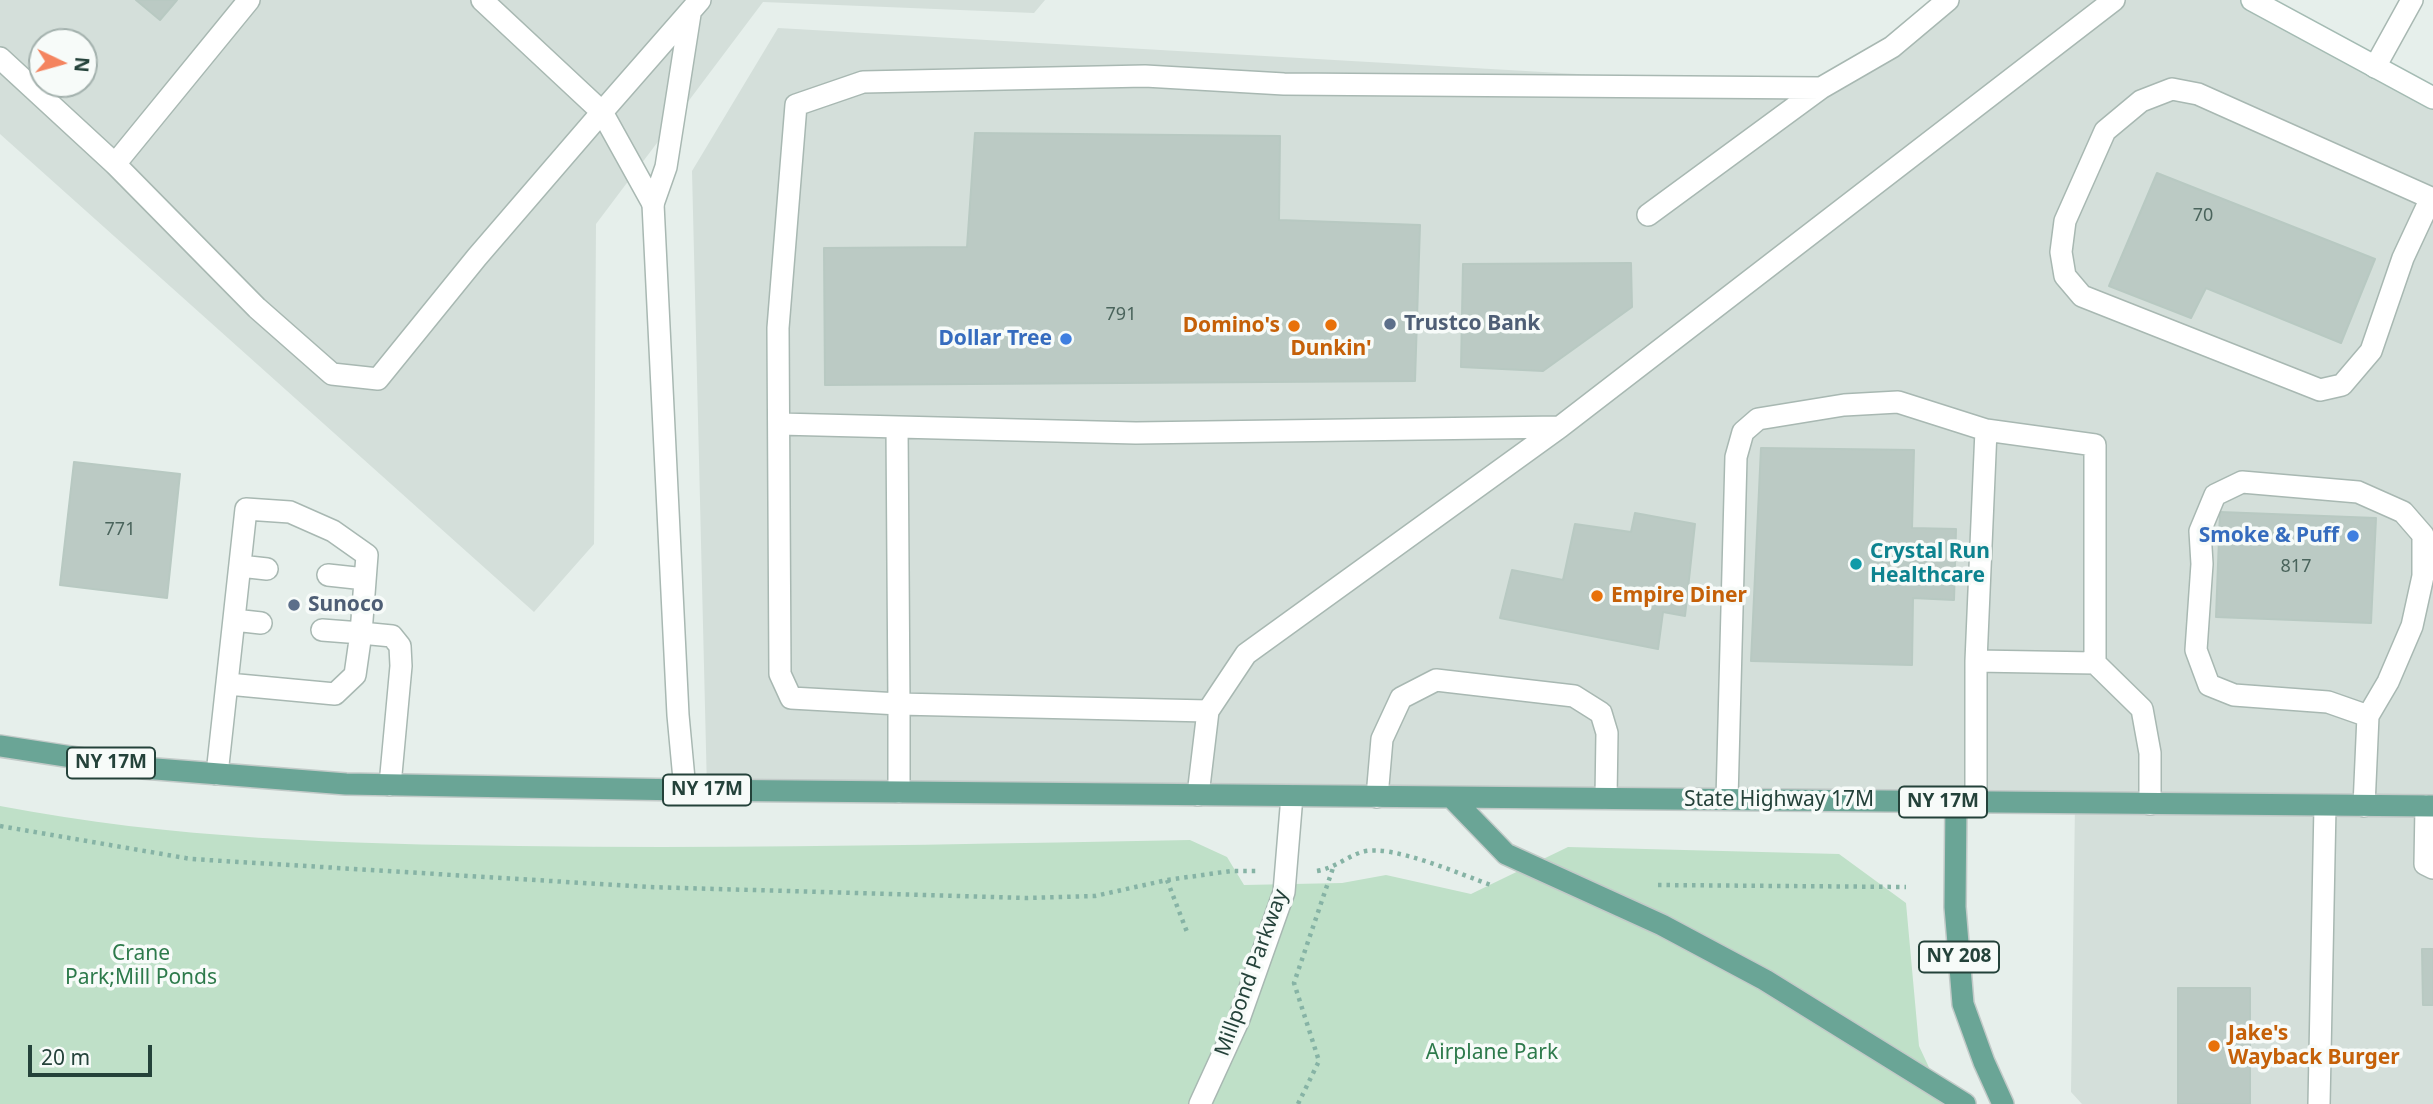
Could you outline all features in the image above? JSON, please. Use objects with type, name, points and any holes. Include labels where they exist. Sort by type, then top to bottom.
[{"type":"main road","name":"NY 17M","points":[[2,745],[143,768],[390,785],[1292,796]]},
{"type":"main road","name":"State Highway 17M","points":[[1292,796],[2429,806]]},
{"type":"main road","points":[[1452,798],[1506,854],[1598,899],[1662,925],[1765,980],[1965,1104]]},
{"type":"main road","name":"NY 208","points":[[1966,802],[1955,907],[1963,1004],[2004,1104]]},
{"type":"street","points":[[116,164],[249,0]]},
{"type":"street","points":[[482,0],[602,112],[653,204]]},
{"type":"street","points":[[1648,215],[1821,88],[1892,47],[1948,0]]},
{"type":"street","points":[[1198,795],[1208,711],[1246,654],[1560,427],[2114,0]]},
{"type":"street","points":[[2375,67],[2412,0]]},
{"type":"street","points":[[2258,2],[2433,98]]},
{"type":"street","points":[[0,58],[116,164],[257,308],[332,374],[378,379],[477,257],[695,7]]},
{"type":"street","points":[[685,790],[678,715],[653,204],[666,167],[695,7]]},
{"type":"street","points":[[1208,711],[899,704],[791,698],[780,674],[778,328],[796,105],[863,82],[1145,76],[1284,84],[1821,88]]},
{"type":"street","points":[[2172,89],[2198,94],[2432,199],[2403,258],[2371,351],[2342,385],[2320,390],[2082,296],[2065,276],[2061,252],[2065,221],[2105,131],[2141,101],[2172,89]]},
{"type":"street","points":[[1727,799],[1736,457],[1743,432],[1758,419],[1844,405],[1898,402],[1986,430],[2095,444],[2095,663]]},
{"type":"street","points":[[780,424],[1174,432],[1560,427]]},
{"type":"street","points":[[897,427],[899,792]]},
{"type":"street","points":[[1966,802],[1976,661],[1986,430]]},
{"type":"street","points":[[2364,806],[2368,716],[2388,682],[2412,625],[2423,576],[2423,535],[2403,512],[2358,492],[2242,482],[2215,495],[2200,531],[2196,650],[2208,685],[2234,695],[2328,702],[2368,716]]},
{"type":"street","points":[[217,774],[246,509],[290,512],[333,531],[367,555],[355,676],[335,694],[228,684]]},
{"type":"street","points":[[240,566],[267,569]]},
{"type":"street","points":[[328,575],[365,579]]},
{"type":"street","points":[[234,620],[261,623]]},
{"type":"street","points":[[322,630],[392,636],[400,646],[401,666],[390,785]]},
{"type":"street","points":[[1976,661],[2095,663],[2142,709],[2150,753],[2150,804]]},
{"type":"street","points":[[1377,797],[1382,739],[1401,698],[1436,680],[1574,696],[1601,713],[1607,733],[1606,799]]},
{"type":"street","name":"Millpond Parkway","points":[[1200,1104],[1239,1019],[1270,936],[1287,871],[1292,796]]},
{"type":"street","points":[[2319,1104],[2325,806]]},
{"type":"street","points":[[2429,806],[2425,864],[2433,868]]},
{"type":"path","points":[[0,826],[191,859],[649,887],[1027,898],[1095,896],[1167,880],[1231,871],[1333,868],[1363,851],[1401,854],[1504,890]]},
{"type":"path","points":[[1298,1104],[1319,1061],[1294,983],[1333,868]]},
{"type":"path","points":[[1167,880],[1186,932]]},
{"type":"path","points":[[1652,885],[1906,887]]},
{"type":"shaded area","points":[[0,0],[1045,0],[1034,13],[763,2],[596,224],[594,544],[534,612],[0,134]]},
{"type":"shaded area","points":[[1936,0],[2252,0],[2433,97],[2433,1104],[2082,1104],[2071,1092],[2075,804],[707,790],[692,171],[778,28],[1821,88]]},
{"type":"green space","name":"Crane Park;Mill Ponds","points":[[0,806],[193,833],[389,844],[687,847],[1190,840],[1227,857],[1244,885],[1342,883],[1386,875],[1471,894],[1568,847],[1839,854],[1906,903],[1919,1046],[1946,1104],[0,1104]]},
{"type":"building","points":[[136,0],[177,0],[160,20]]},
{"type":"building","points":[[975,133],[1280,136],[1279,220],[1420,225],[1415,381],[825,385],[824,248],[967,247]]},
{"type":"building","points":[[2157,173],[2375,259],[2341,343],[2206,288],[2191,318],[2109,286]]},
{"type":"building","points":[[1631,263],[1632,307],[1543,371],[1461,367],[1463,264]]},
{"type":"building","name":"Crystal Run Healthcare","points":[[1761,448],[1914,450],[1912,528],[1956,529],[1954,600],[1913,598],[1912,665],[1751,661]]},
{"type":"building","points":[[74,462],[180,474],[167,598],[60,585]]},
{"type":"building","points":[[2220,512],[2376,518],[2371,623],[2216,617]]},
{"type":"building","name":"Empire Diner","points":[[1635,513],[1695,524],[1685,616],[1663,612],[1658,649],[1500,618],[1512,570],[1563,580],[1575,524],[1631,532]]},
{"type":"building","points":[[2422,949],[2433,949],[2433,1005],[2423,1005]]},
{"type":"building","name":"Jake's Wayback Burger","points":[[2178,988],[2250,988],[2250,1104],[2178,1104]]},
{"type":"place","name":"Trustco Bank","points":[[1390,324]]},
{"type":"place","name":"Dunkin'","points":[[1331,325]]},
{"type":"place","name":"Domino's","points":[[1294,326]]},
{"type":"place","name":"Dollar Tree","points":[[1066,339]]},
{"type":"place","name":"Smoke & Puff","points":[[2353,536]]},
{"type":"place","name":"Crystal Run Healthcare","points":[[1856,564]]},
{"type":"place","name":"Empire Diner","points":[[1597,596]]},
{"type":"place","name":"Sunoco","points":[[294,605]]},
{"type":"place","name":"Jake's Wayback Burger","points":[[2214,1046]]},
{"type":"park label","name":"Airplane Park","points":[[1492,1053]]}]
